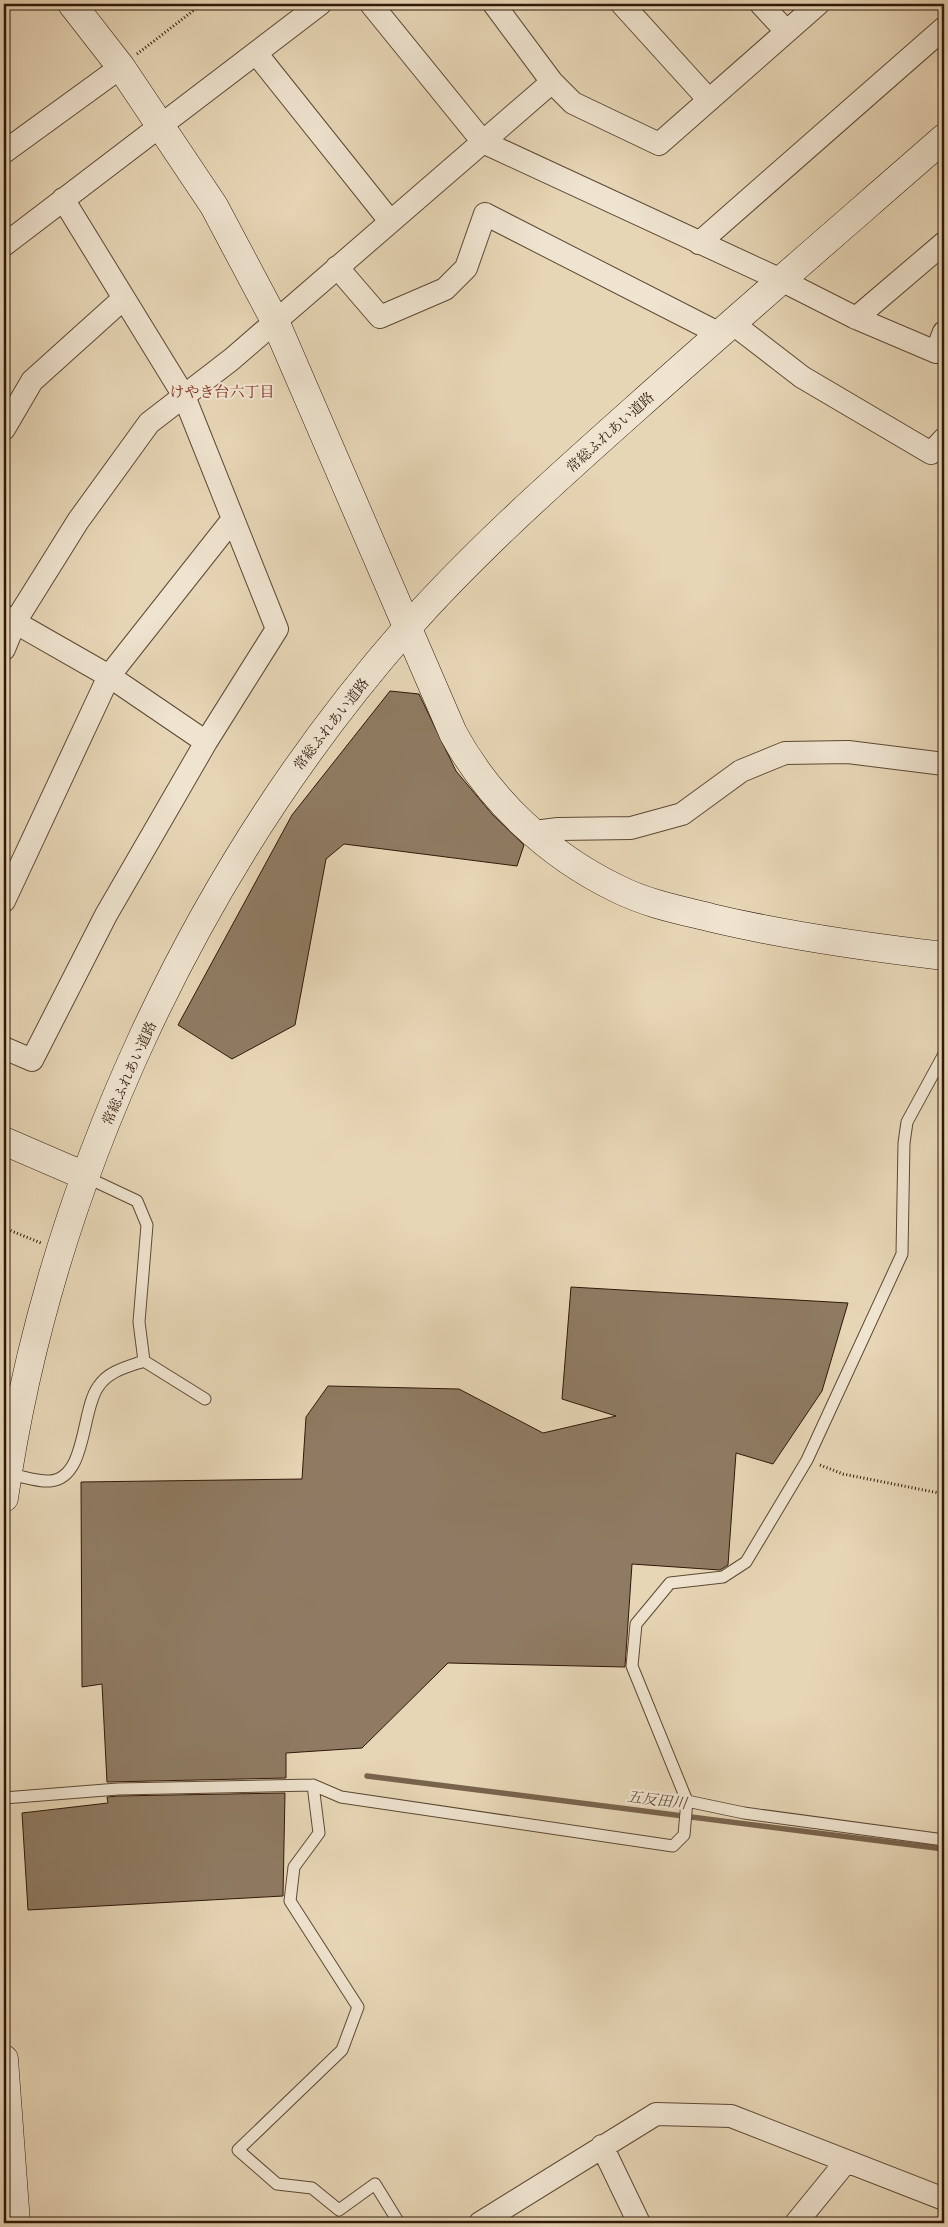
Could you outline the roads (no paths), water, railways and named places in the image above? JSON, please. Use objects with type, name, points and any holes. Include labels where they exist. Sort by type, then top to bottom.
[{"type":"street","points":[[4,245],[320,4]]},
{"type":"street","points":[[371,4],[483,142],[781,280],[856,318],[941,348]]},
{"type":"street","points":[[494,4],[552,82],[573,103],[659,144],[818,4]]},
{"type":"street","points":[[622,4],[709,100]]},
{"type":"street","points":[[761,4],[786,31]]},
{"type":"street","points":[[74,5],[120,67],[214,206],[275,321],[407,628],[464,753],[488,787],[534,832],[577,867],[619,890],[661,906],[751,928],[876,948],[944,956]]},
{"type":"street","points":[[699,243],[944,28]]},
{"type":"street","points":[[256,53],[390,221]]},
{"type":"street","points":[[4,152],[120,67]]},
{"type":"street","points":[[4,649],[9,619],[149,423],[232,359],[552,82]]},
{"type":"street","name":"常総ふれあい道路","points":[[5,1481],[34,1344],[59,1250],[85,1176],[136,1055],[185,950],[238,859],[299,764],[407,628],[523,511],[726,328],[944,138]]},
{"type":"street","points":[[4,1048],[32,1060],[106,915],[206,742],[277,629],[184,396],[63,199]]},
{"type":"street","points":[[337,267],[380,317],[445,289],[460,275],[466,268],[485,214],[726,328],[802,377],[930,453],[944,439]]},
{"type":"street","points":[[856,318],[944,244]]},
{"type":"street","points":[[4,429],[32,381],[123,299]]},
{"type":"street","points":[[4,901],[110,676],[233,519]]},
{"type":"street","points":[[9,619],[110,676],[206,742]]},
{"type":"street","points":[[534,832],[558,829],[631,828],[682,814],[742,771],[785,753],[848,752],[944,764]]},
{"type":"street","points":[[4,1141],[85,1176]]},
{"type":"street","points":[[4,2059],[16,2223]]},
{"type":"street","points":[[480,2223],[656,2114],[730,2116],[944,2199]]},
{"type":"street","points":[[602,2146],[639,2223]]},
{"type":"street","points":[[796,2223],[845,2162]]},
{"type":"lane","points":[[4,1798],[118,1789],[313,1785],[341,1798],[673,1846],[684,1836],[687,1801],[632,1666],[636,1624],[670,1583],[723,1577],[746,1562],[807,1460],[902,1254],[904,1143],[907,1122],[944,1054]]},
{"type":"lane","points":[[85,1176],[137,1201],[147,1225],[139,1322],[144,1361]]},
{"type":"lane","points":[[144,1361],[205,1399]]},
{"type":"lane","points":[[5,1481],[52,1481],[69,1472],[79,1453],[90,1403],[98,1386],[113,1372],[144,1361]]},
{"type":"lane","points":[[313,1785],[319,1833],[294,1867],[290,1901],[358,2007],[342,2050],[238,2150],[278,2184],[312,2188],[339,2210],[375,2184],[399,2223]]},
{"type":"lane","points":[[687,1801],[744,1813],[944,1840]]},
{"type":"waterway","name":"五反田川","points":[[367,1776],[944,1849]]},
{"type":"district","name":"けやき台六丁目","points":[[222,392]]}]
